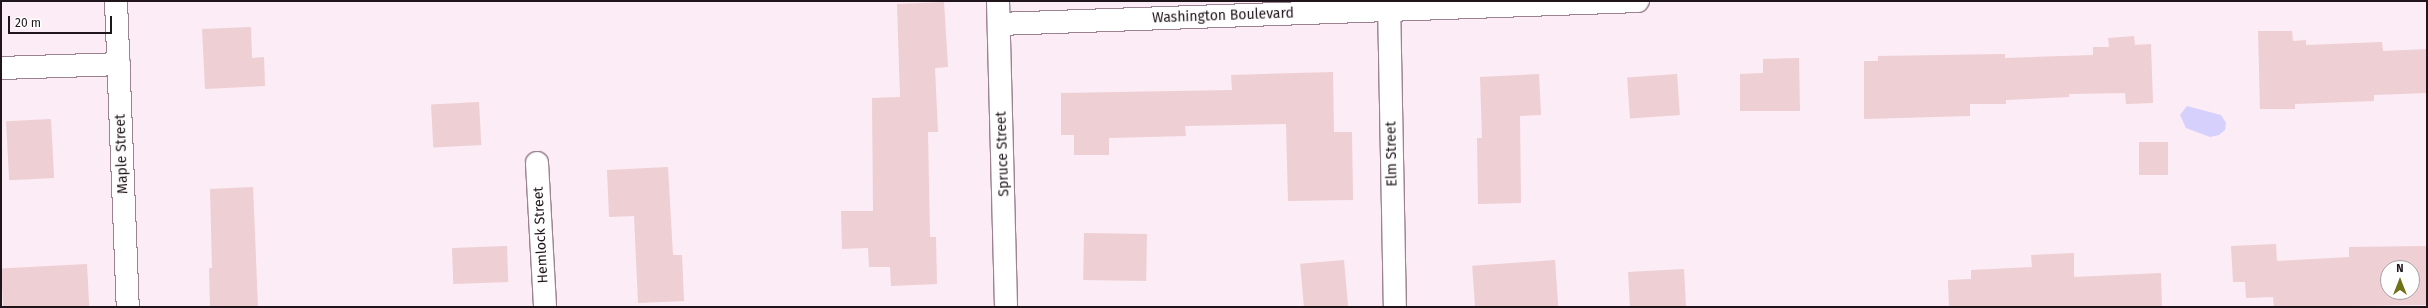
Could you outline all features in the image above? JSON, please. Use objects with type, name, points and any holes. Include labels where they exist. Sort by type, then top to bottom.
[{"type":"street","name":"Maple Street","points":[[116,1],[128,307]]},
{"type":"street","name":"Spruce Street","points":[[998,1],[1006,307]]},
{"type":"street","name":"Washington Boulevard","points":[[999,24],[1390,5],[1638,1]]},
{"type":"street","name":"Elm Street","points":[[1390,5],[1395,307]]},
{"type":"street","points":[[1,68],[119,64]]},
{"type":"street","name":"Hemlock Street","points":[[537,163],[545,307]]},
{"type":"shaded area","points":[[2187,106],[2221,115],[2226,123],[2225,130],[2219,135],[2210,137],[2186,128],[2180,115]]},
{"type":"building","points":[[944,2],[948,67],[935,68],[938,132],[928,132],[930,237],[936,237],[937,284],[891,286],[890,267],[869,267],[868,248],[842,249],[841,211],[873,211],[872,98],[900,97],[897,4]]},
{"type":"building","points":[[251,27],[252,58],[264,57],[265,86],[205,89],[202,29]]},
{"type":"building","points":[[2258,31],[2292,31],[2293,41],[2306,40],[2306,45],[2382,42],[2383,51],[2427,49],[2427,93],[2374,95],[2374,101],[2295,104],[2295,109],[2260,109]]},
{"type":"building","points":[[2134,36],[2135,45],[2151,44],[2153,103],[2126,104],[2125,93],[2069,94],[2069,97],[2006,100],[2006,104],[1970,104],[1970,116],[1864,119],[1864,61],[1878,61],[1878,56],[2005,54],[2005,58],[2093,55],[2093,47],[2109,47],[2108,38]]},
{"type":"building","points":[[1799,58],[1800,111],[1740,111],[1740,74],[1763,73],[1763,59]]},
{"type":"building","points":[[1333,72],[1334,132],[1352,132],[1353,200],[1288,201],[1286,124],[1185,126],[1186,136],[1109,138],[1109,155],[1074,155],[1074,135],[1061,135],[1061,93],[1232,90],[1231,75]]},
{"type":"building","points":[[1539,74],[1541,115],[1520,116],[1521,203],[1478,204],[1477,138],[1482,138],[1480,77]]},
{"type":"building","points":[[1677,74],[1680,115],[1630,118],[1627,77]]},
{"type":"building","points":[[479,102],[481,145],[433,147],[431,105]]},
{"type":"building","points":[[51,119],[54,178],[9,180],[6,121]]},
{"type":"building","points":[[2139,142],[2168,142],[2168,175],[2139,175]]},
{"type":"building","points":[[668,167],[673,255],[682,255],[684,301],[638,303],[634,216],[609,217],[607,170]]},
{"type":"building","points":[[253,187],[258,307],[210,307],[209,268],[212,268],[210,189]]},
{"type":"building","points":[[1084,233],[1147,234],[1146,281],[1083,280]]},
{"type":"building","points":[[2276,244],[2277,261],[2349,257],[2349,247],[2427,246],[2427,305],[2274,307],[2273,297],[2246,298],[2245,282],[2233,282],[2231,246]]},
{"type":"building","points":[[507,246],[508,282],[453,284],[452,248]]},
{"type":"building","points":[[2074,253],[2074,277],[2161,273],[2162,307],[1949,307],[1948,280],[1971,279],[1971,270],[2032,267],[2031,255]]},
{"type":"building","points":[[1344,260],[1348,307],[1304,307],[1300,264]]},
{"type":"building","points":[[1555,260],[1558,307],[1475,307],[1472,266]]},
{"type":"building","points":[[87,264],[89,307],[3,307],[1,269]]},
{"type":"building","points":[[1684,269],[1686,307],[1630,307],[1628,272]]}]
